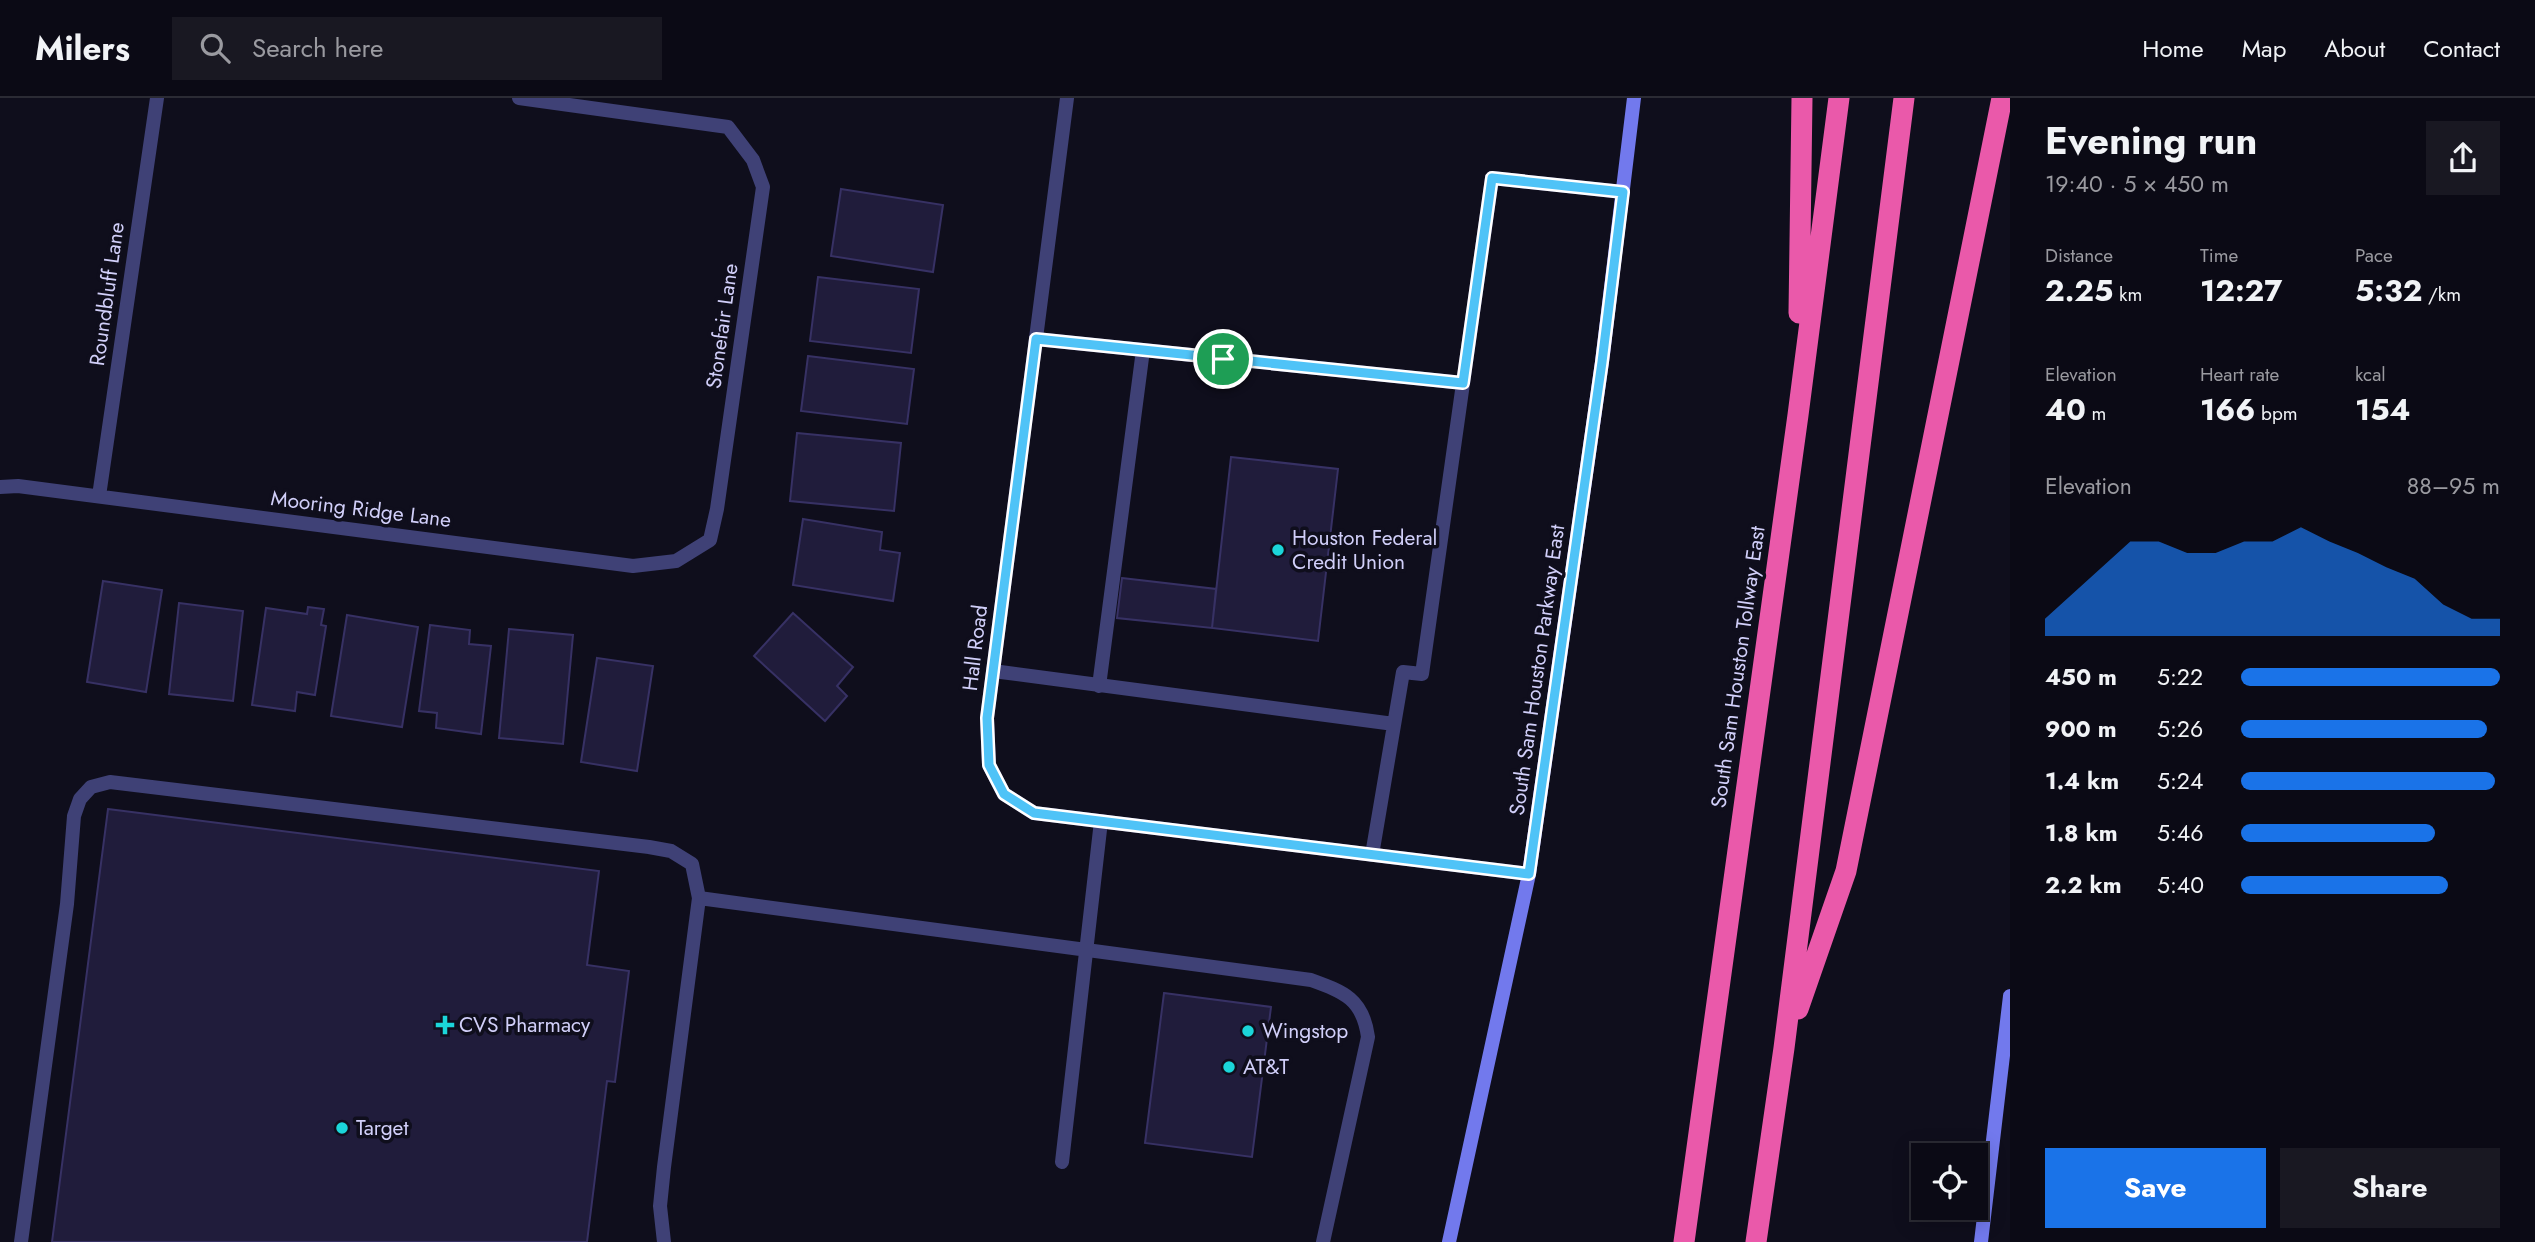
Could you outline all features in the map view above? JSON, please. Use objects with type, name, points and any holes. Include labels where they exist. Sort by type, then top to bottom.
[{"type":"highway","points":[[1798,415],[1802,98]]},
{"type":"highway","name":"South Sam Houston Tollway East","points":[[1684,1242],[1839,98]]},
{"type":"highway","points":[[1756,1242],[1784,1048],[1904,98]]},
{"type":"highway","points":[[1784,1048],[1846,871],[2002,98]]},
{"type":"main road","name":"South Sam Houston Parkway East","points":[[1449,1242],[1529,874],[1602,362],[1634,98]]},
{"type":"main road","points":[[1981,1242],[2010,996]]},
{"type":"street","name":"Roundbluff Lane","points":[[99,496],[158,98]]},
{"type":"street","name":"Stonefair Lane","points":[[519,98],[728,127],[752,160],[763,187],[718,509],[710,540]]},
{"type":"street","name":"Hall Road","points":[[1067,98],[987,718],[989,765],[1004,794],[1034,813],[1529,874]]},
{"type":"street","points":[[1372,855],[1403,672],[1422,674],[1492,178],[1623,192]]},
{"type":"street","points":[[1036,339],[1463,383]]},
{"type":"street","points":[[1099,686],[1143,350]]},
{"type":"street","name":"Mooring Ridge Lane","points":[[0,487],[18,486],[99,496],[632,566],[676,561],[710,540]]},
{"type":"street","points":[[993,671],[1394,724]]},
{"type":"street","points":[[21,1242],[67,905],[74,816],[80,799],[91,787],[110,782],[649,846],[671,851],[692,864],[699,898],[660,1206],[664,1242]]},
{"type":"street","points":[[1062,1162],[1101,821]]},
{"type":"street","points":[[699,898],[1311,980],[1336,989],[1356,1003],[1365,1019],[1368,1037],[1323,1242]]},
{"type":"building","points":[[841,189],[943,205],[933,272],[831,256]]},
{"type":"building","points":[[818,277],[919,289],[911,353],[810,341]]},
{"type":"building","points":[[808,356],[914,369],[907,424],[801,411]]},
{"type":"building","points":[[797,433],[901,443],[894,511],[790,501]]},
{"type":"building","points":[[1231,457],[1338,469],[1318,641],[1212,628]]},
{"type":"building","points":[[803,519],[882,532],[880,550],[900,553],[893,601],[793,585]]},
{"type":"building","points":[[1122,578],[1216,589],[1212,628],[1117,618]]},
{"type":"building","points":[[103,581],[162,590],[146,692],[87,682]]},
{"type":"building","points":[[179,603],[243,611],[233,701],[169,694]]},
{"type":"building","points":[[308,607],[324,609],[321,625],[326,626],[315,695],[297,692],[295,711],[252,705],[266,608],[307,614]]},
{"type":"building","points":[[793,613],[853,667],[837,686],[847,696],[825,721],[754,656]]},
{"type":"building","points":[[347,615],[418,627],[402,727],[331,716]]},
{"type":"building","points":[[430,625],[470,630],[469,644],[491,646],[481,734],[436,728],[437,713],[419,711]]},
{"type":"building","points":[[509,629],[573,635],[563,744],[499,738]]},
{"type":"building","points":[[597,658],[653,666],[637,771],[581,762]]},
{"type":"building","points":[[108,809],[599,871],[587,965],[629,971],[615,1082],[607,1081],[587,1242],[52,1242]]},
{"type":"building","points":[[1164,993],[1271,1007],[1252,1157],[1145,1143]]},
{"type":"place","name":"Houston Federal Credit Union","points":[[1278,550]]},
{"type":"place","name":"CVS Pharmacy","points":[[445,1025]]},
{"type":"place","name":"Wingstop","points":[[1248,1031]]},
{"type":"place","name":"AT&T","points":[[1229,1067]]},
{"type":"place","name":"Target","points":[[342,1128]]},
{"type":"route","points":[[1492,178],[1623,192],[1602,362],[1529,874],[1034,813],[1004,794],[989,765],[987,718],[1036,339],[1223,359],[1463,383],[1492,178]]}]
